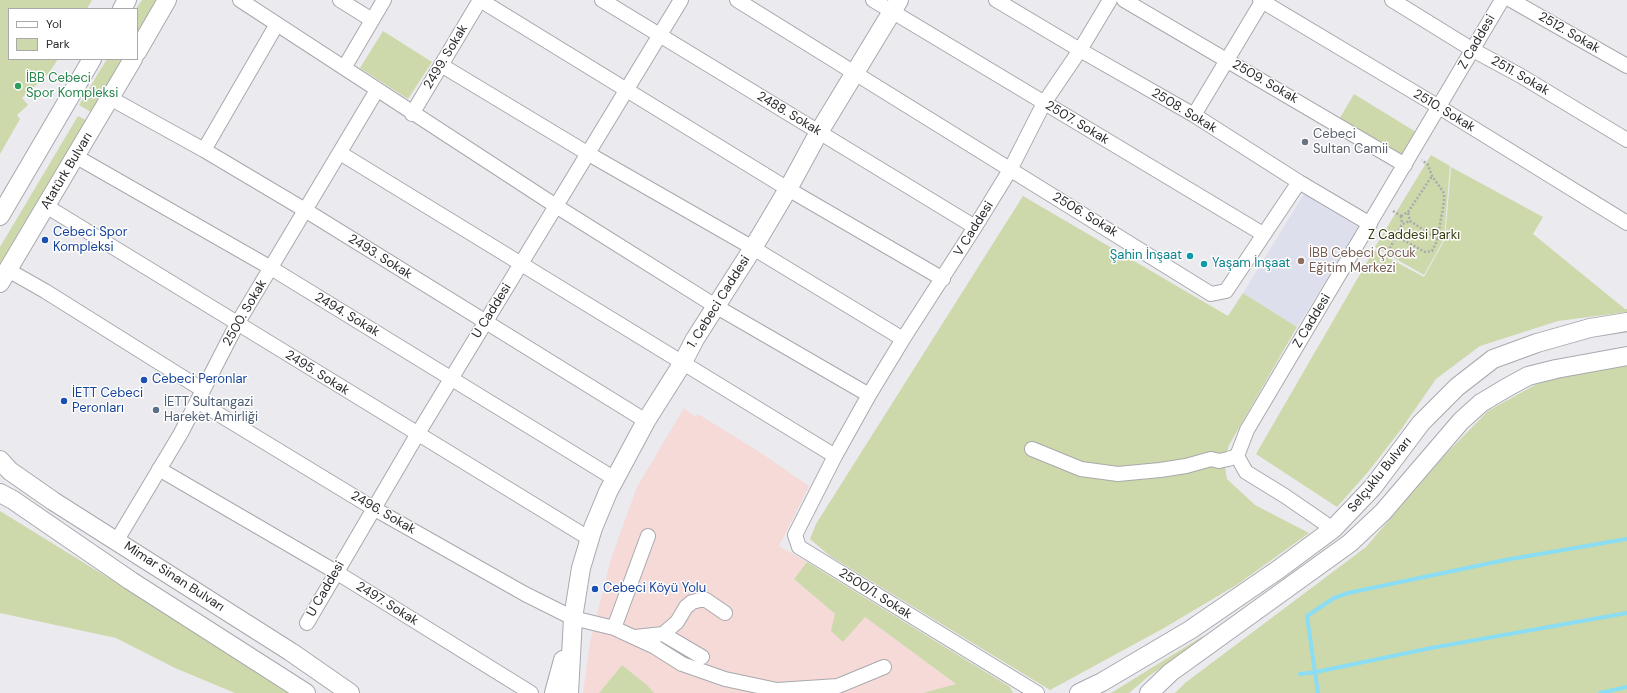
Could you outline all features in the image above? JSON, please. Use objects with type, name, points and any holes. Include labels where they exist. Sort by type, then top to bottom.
[{"type":"main road","points":[[138,50],[167,0]]},
{"type":"main road","name":"1. Cebeci Caddesi","points":[[573,618],[581,568],[605,499],[615,479],[646,421],[682,364],[695,339],[717,307],[753,248],[788,189],[819,132],[896,6]]},
{"type":"main road","points":[[0,216],[91,60]]},
{"type":"main road","name":"Atatürk Bulvarı","points":[[4,276],[132,60]]},
{"type":"main road","name":"Selçuklu Bulvarı","points":[[1079,693],[1102,682],[1190,630],[1279,570],[1333,529],[1373,487],[1421,423],[1457,386],[1493,359],[1536,343],[1582,330],[1627,322]]},
{"type":"main road","name":"Selçuklu Bulvarı","points":[[1149,693],[1170,672],[1350,543],[1383,512],[1461,422],[1481,403],[1528,376],[1556,369],[1627,356]]},
{"type":"main road","name":"Mimar Sinan Bulvarı","points":[[0,460],[10,470],[53,501],[117,540],[291,652],[350,693]]},
{"type":"main road","name":"Mimar Sinan Bulvarı","points":[[0,493],[13,500],[131,581],[306,693]]},
{"type":"main road","points":[[554,693],[573,618]]},
{"type":"main road","points":[[569,693],[573,618]]},
{"type":"street","points":[[240,0],[378,90],[412,114],[556,206],[717,307],[869,395]]},
{"type":"street","points":[[340,0],[372,20]]},
{"type":"street","points":[[344,68],[384,0]]},
{"type":"street","points":[[480,0],[788,189],[943,279]]},
{"type":"street","name":"2499. Sokak","points":[[412,114],[480,0]]},
{"type":"street","name":"2488. Sokak","points":[[602,0],[975,227]]},
{"type":"street","name":"U Caddesi","points":[[307,623],[417,434],[681,0]]},
{"type":"street","name":"2506. Sokak","points":[[737,0],[1010,170],[1114,232],[1211,294],[1226,291],[1299,182]]},
{"type":"street","name":"2507. Sokak","points":[[872,0],[896,6],[1044,103],[1263,234]]},
{"type":"street","name":"2508. Sokak","points":[[996,0],[1194,115],[1299,182],[1370,224]]},
{"type":"street","name":"V Caddesi","points":[[835,456],[869,395],[903,339],[943,279],[1010,170],[1044,103],[1080,50],[1110,0]]},
{"type":"street","name":"2509. Sokak","points":[[1124,0],[1227,60],[1408,160]]},
{"type":"street","points":[[1194,115],[1261,0]]},
{"type":"street","name":"2510. Sokak","points":[[1261,0],[1439,107],[1627,223]]},
{"type":"street","name":"2511. Sokak","points":[[1392,0],[1473,50],[1521,76],[1627,140]]},
{"type":"street","name":"Z Caddesi","points":[[1237,456],[1247,430],[1502,0]]},
{"type":"street","name":"2512. Sokak","points":[[1511,0],[1627,66]]},
{"type":"street","points":[[204,150],[277,24]]},
{"type":"street","points":[[441,65],[587,153],[753,248],[903,339]]},
{"type":"street","name":"2500. Sokak","points":[[117,540],[200,396],[237,324],[378,90]]},
{"type":"street","name":"2493. Sokak","points":[[110,98],[204,150],[305,210],[646,421]]},
{"type":"street","points":[[340,154],[835,456]]},
{"type":"street","name":"2494. Sokak","points":[[75,156],[271,268],[615,479]]},
{"type":"street","name":"2495. Sokak","points":[[46,206],[590,539]]},
{"type":"street","name":"2496. Sokak","points":[[4,276],[45,291],[200,396],[373,508],[525,594],[573,618],[614,628],[634,637],[682,664],[718,677],[777,690],[838,686],[884,667]]},
{"type":"street","points":[[1032,449],[1081,469],[1118,474],[1160,470],[1211,459],[1219,461],[1237,456],[1246,472],[1285,496],[1333,529]]},
{"type":"street","name":"2500/1. Sokak","points":[[835,456],[795,535],[798,547],[1037,693]]},
{"type":"street","name":"2497. Sokak","points":[[159,469],[336,572],[531,693]]},
{"type":"street","points":[[614,628],[648,536]]},
{"type":"street","points":[[664,634],[677,622],[686,607],[692,602],[706,600],[725,613]]},
{"type":"street","points":[[634,637],[664,634],[702,657]]},
{"type":"path","points":[[1396,236],[1425,252],[1432,251],[1438,239],[1444,202],[1444,193],[1432,176],[1428,165],[1408,160]]},
{"type":"path","points":[[1388,252],[1402,224],[1401,216],[1408,212],[1432,176]]},
{"type":"path","points":[[1408,212],[1410,221],[1438,239]]},
{"type":"path","points":[[1402,224],[1410,221]]},
{"type":"shaded area","name":"İBB Cebeci Çocuk Eğitim Merkezi","points":[[1304,194],[1359,228],[1297,327],[1243,293]]},
{"type":"shaded area","points":[[684,408],[696,417],[698,414],[758,451],[809,486],[779,546],[807,562],[794,579],[835,614],[862,619],[865,617],[957,685],[923,693],[654,693],[647,685],[622,665],[599,693],[583,693],[590,642],[611,559],[637,487]]},
{"type":"green space","name":"İBB Cebeci Spor Kompleksi","points":[[0,0],[92,0],[88,8],[8,8],[8,60],[57,60],[49,73],[22,98],[28,105],[17,115],[20,119],[0,154]]},
{"type":"green space","points":[[142,0],[158,0],[138,33],[138,8],[137,8]]},
{"type":"green space","points":[[383,31],[432,62],[408,99],[360,68]]},
{"type":"green space","points":[[106,60],[122,60],[91,112],[79,105]]},
{"type":"green space","points":[[1354,94],[1416,132],[1402,155],[1340,118]]},
{"type":"green space","points":[[78,116],[89,122],[5,266],[0,263],[0,247]]},
{"type":"green space","name":"Z Caddesi Parkı","points":[[1431,155],[1450,166],[1444,239],[1424,275],[1375,247]]},
{"type":"green space","points":[[1451,167],[1543,217],[1533,234],[1625,309],[1627,309],[1627,312],[1558,321],[1480,346],[1436,379],[1402,428],[1368,472],[1337,507],[1256,454],[1374,250],[1424,277],[1445,239]]},
{"type":"green space","points":[[1023,196],[1228,316],[1243,293],[1297,327],[1229,445],[1224,461],[1227,479],[1255,505],[1309,533],[1238,584],[1164,628],[1050,690],[830,556],[810,539],[816,524]]},
{"type":"green space","points":[[1627,365],[1627,693],[1175,693],[1185,683],[1366,547],[1443,457],[1488,411],[1544,380]]},
{"type":"green space","points":[[0,511],[293,693],[235,693],[175,668],[116,638],[0,613]]},
{"type":"green space","points":[[807,562],[1010,687],[1013,693],[923,693],[956,684],[865,617],[843,642],[831,631],[835,614],[794,579]]},
{"type":"green space","points":[[1203,636],[1197,643],[1149,676],[1129,693],[1111,693]]},
{"type":"green space","points":[[622,665],[647,685],[654,693],[599,693]]},
{"type":"waterway","points":[[1318,693],[1307,616],[1334,598],[1348,593],[1505,560],[1627,539]]},
{"type":"waterway","points":[[1300,674],[1431,648],[1627,613]]},
{"type":"waterway","points":[[1600,693],[1627,687]]},
{"type":"place","name":"İBB Cebeci Spor Kompleksi","points":[[18,86]]},
{"type":"place","name":"Cebeci Sultan Camii","points":[[1305,142]]},
{"type":"place","name":"Cebeci Spor Kompleksi","points":[[45,240]]},
{"type":"place","name":"Şahin İnşaat","points":[[1190,256]]},
{"type":"place","name":"İBB Cebeci Çocuk Eğitim Merkezi","points":[[1301,261]]},
{"type":"place","name":"Yaşam İnşaat","points":[[1204,264]]},
{"type":"place","name":"Cebeci Peronlar","points":[[144,380]]},
{"type":"place","name":"İETT Cebeci Peronları","points":[[64,401]]},
{"type":"place","name":"İETT Sultangazi Hareket Amirliği","points":[[156,410]]},
{"type":"place","name":"Cebeci Köyü Yolu","points":[[595,589]]}]
